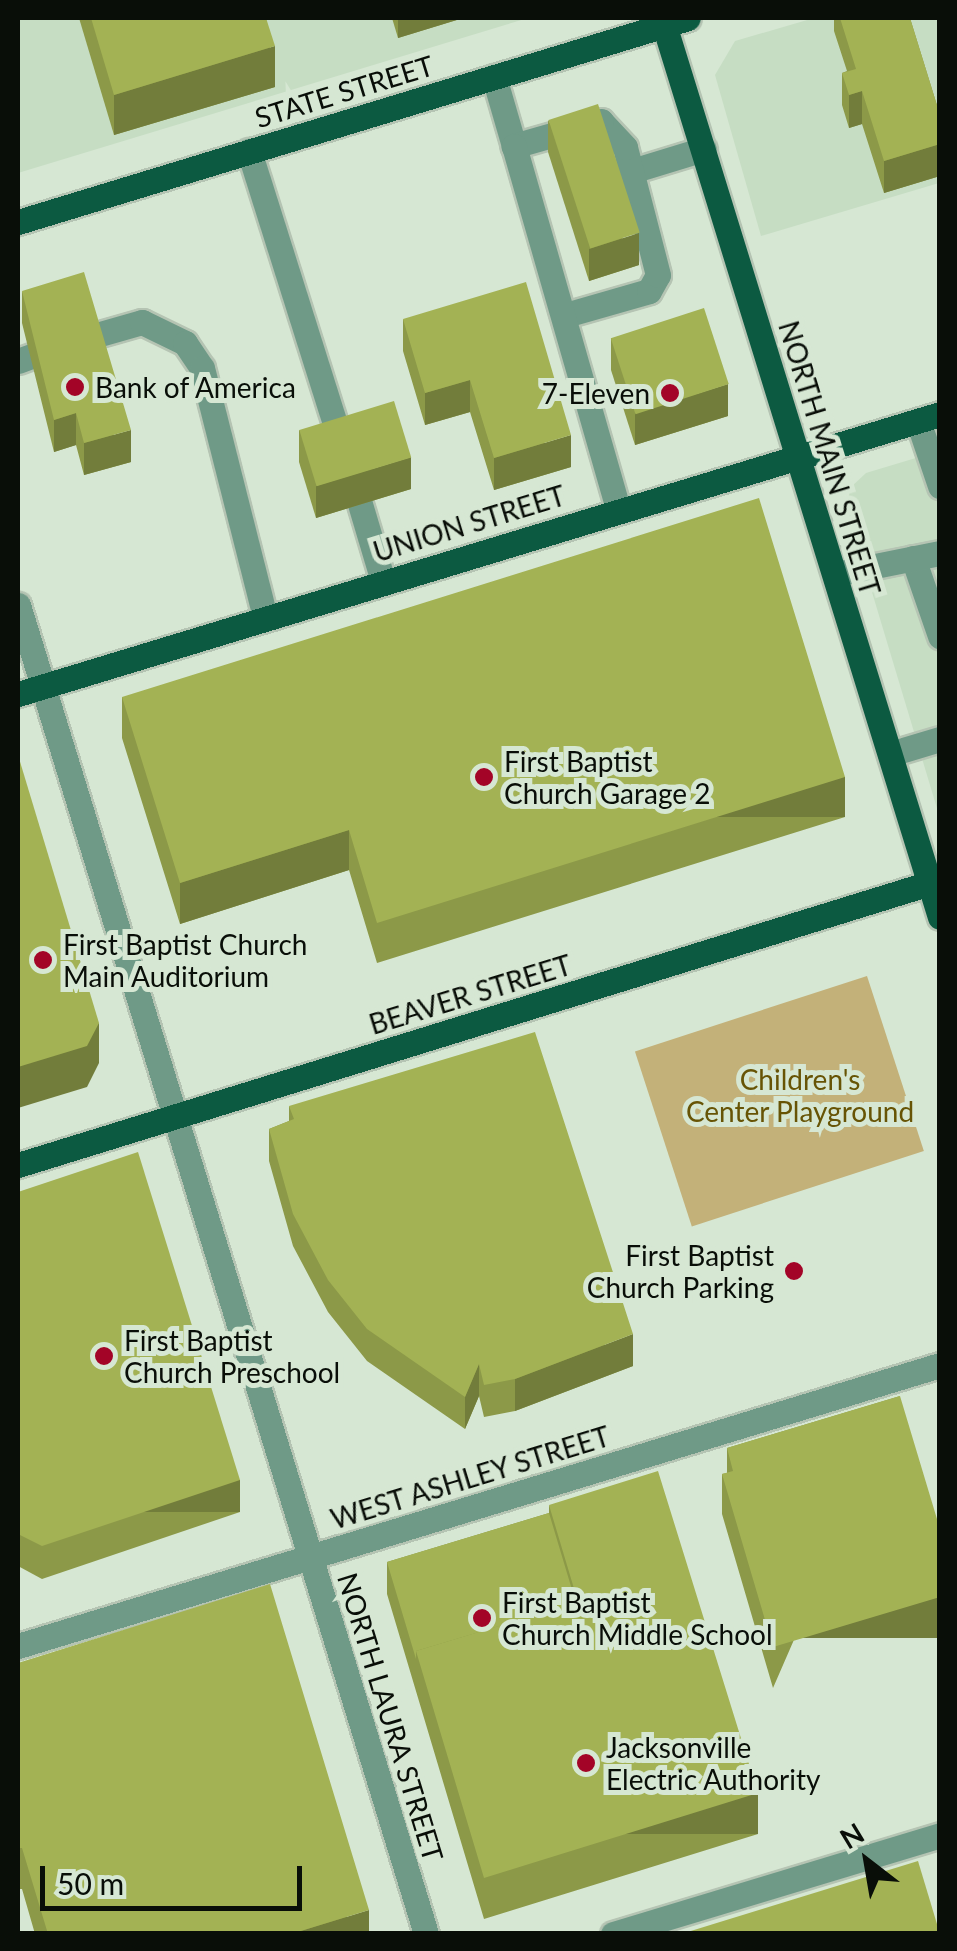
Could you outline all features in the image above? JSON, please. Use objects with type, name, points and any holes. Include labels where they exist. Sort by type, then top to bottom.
[{"type":"main road","name":"STATE STREET","points":[[18,222],[671,20]]},
{"type":"main road","name":"NORTH MAIN STREET","points":[[671,20],[704,149],[890,754],[934,882],[940,917]]},
{"type":"main road","name":"UNION STREET","points":[[18,694],[798,454],[929,418]]},
{"type":"main road","name":"BEAVER STREET","points":[[18,1166],[934,882]]},
{"type":"street","points":[[494,77],[569,314],[618,509]]},
{"type":"street","points":[[514,146],[601,121],[618,134],[632,171],[659,266],[654,285],[569,314]]},
{"type":"street","points":[[632,171],[704,149]]},
{"type":"street","points":[[249,152],[343,449]]},
{"type":"street","points":[[93,336],[142,322],[184,343],[202,368],[265,618]]},
{"type":"street","points":[[929,418],[940,486]]},
{"type":"street","points":[[360,504],[383,582]]},
{"type":"street","points":[[835,574],[940,553]]},
{"type":"street","points":[[913,558],[940,636]]},
{"type":"street","name":"NORTH LAURA STREET","points":[[18,605],[426,1934]]},
{"type":"street","points":[[890,754],[940,739]]},
{"type":"street","name":"WEST ASHLEY STREET","points":[[18,1646],[940,1365]]},
{"type":"street","points":[[613,1934],[940,1834]]},
{"type":"shaded area","points":[[18,18],[528,18],[18,173]]},
{"type":"shaded area","points":[[814,18],[939,18],[939,183],[761,236],[715,75],[735,41]]},
{"type":"shaded area","points":[[939,451],[939,815],[847,509],[850,488],[866,473]]},
{"type":"green space","name":"Children's Center Playground","points":[[867,976],[924,1151],[692,1226],[635,1051]]},
{"type":"building","points":[[91,18],[266,18],[275,46],[114,95]]},
{"type":"building","points":[[840,18],[910,18],[940,115],[940,144],[884,161],[862,91],[849,95],[842,73],[856,69]]},
{"type":"building","points":[[598,104],[640,232],[590,248],[549,120]]},
{"type":"building","name":"Bank of America","points":[[84,272],[131,430],[84,443],[76,413],[54,420],[22,291]]},
{"type":"building","points":[[526,282],[571,435],[494,458],[470,380],[425,393],[403,319]]},
{"type":"building","points":[[704,308],[729,384],[636,414],[611,338]]},
{"type":"building","points":[[394,401],[411,457],[317,486],[299,430]]},
{"type":"building","name":"First Baptist Church Garage 2","points":[[759,498],[845,777],[377,923],[349,830],[180,883],[122,697]]},
{"type":"building","name":"First Baptist Church Main Auditorium","points":[[18,755],[99,1023],[87,1046],[18,1067]]},
{"type":"building","points":[[535,1032],[633,1334],[515,1379],[484,1385],[479,1364],[465,1397],[367,1329],[328,1280],[293,1214],[269,1129],[294,1119],[289,1106]]},
{"type":"building","name":"First Baptist Church Preschool","points":[[138,1152],[240,1480],[42,1546],[18,1534],[18,1192]]},
{"type":"building","points":[[900,1396],[940,1529],[940,1597],[773,1647],[722,1474],[733,1471],[727,1448]]},
{"type":"building","name":"Jacksonville Electric Authority","points":[[658,1471],[758,1793],[484,1878],[416,1651],[578,1602],[549,1505]]},
{"type":"building","points":[[549,1513],[576,1603],[416,1651],[416,1659],[387,1562]]},
{"type":"building","points":[[270,1584],[369,1910],[291,1934],[48,1934],[22,1848],[18,1848],[18,1663]]},
{"type":"building","points":[[918,1861],[940,1934],[681,1934]]},
{"type":"place","name":"Bank of America","points":[[75,387]]},
{"type":"place","name":"7-Eleven","points":[[670,393]]},
{"type":"place","name":"First Baptist Church Garage 2","points":[[484,777]]},
{"type":"place","name":"First Baptist Church Main Auditorium","points":[[43,960]]},
{"type":"place","name":"First Baptist Church Parking","points":[[794,1271]]},
{"type":"place","name":"First Baptist Church Preschool","points":[[104,1356]]},
{"type":"place","name":"First Baptist Church Middle School","points":[[482,1618]]},
{"type":"place","name":"Jacksonville Electric Authority","points":[[586,1763]]}]
